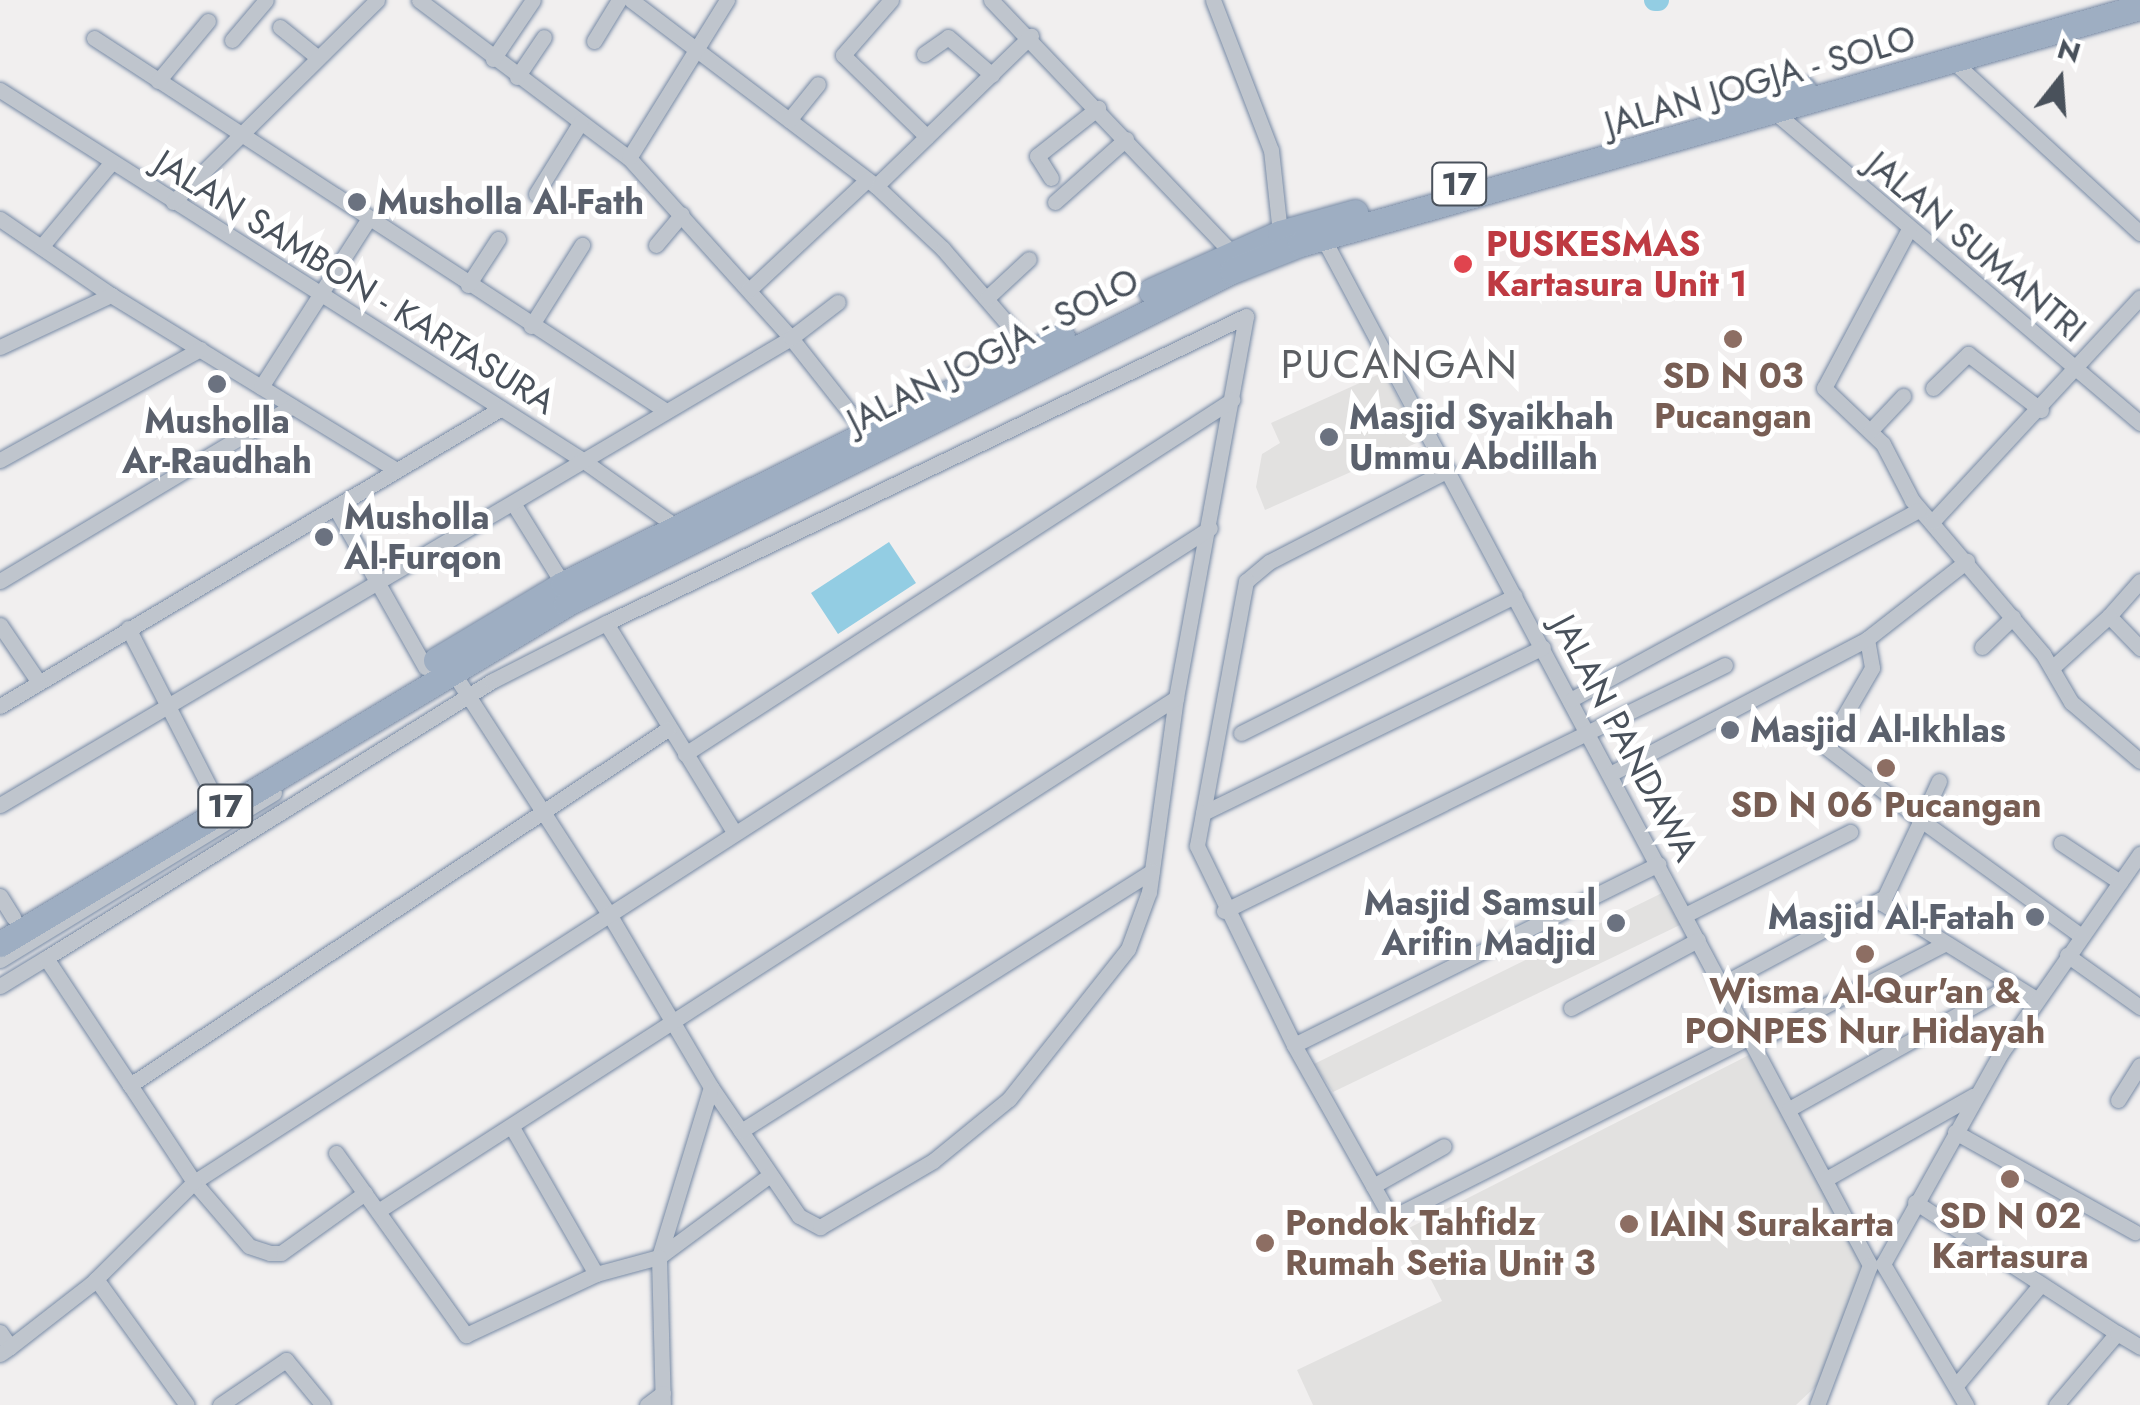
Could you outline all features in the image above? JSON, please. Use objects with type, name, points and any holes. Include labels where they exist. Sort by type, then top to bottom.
[{"type":"highway","name":"17","points":[[2096,8],[2140,7]]},
{"type":"highway","name":"JALAN JOGJA - SOLO","points":[[4,913],[683,534],[1232,262],[1280,233],[1777,114],[1954,62],[2096,8]]},
{"type":"highway","name":"JALAN JOGJA - SOLO","points":[[873,441],[1032,352],[1232,262],[2096,8]]},
{"type":"highway","name":"JALAN JOGJA - SOLO","points":[[0,944],[414,699],[444,668],[563,584],[683,534]]},
{"type":"street","points":[[232,40],[266,0]]},
{"type":"street","points":[[173,202],[377,0]]},
{"type":"street","points":[[418,0],[630,158],[792,338],[873,441]]},
{"type":"street","points":[[493,59],[533,0]]},
{"type":"street","points":[[594,41],[619,0]]},
{"type":"street","points":[[631,0],[872,183],[987,298],[1032,352]]},
{"type":"street","points":[[630,158],[727,0]]},
{"type":"street","points":[[891,0],[843,54],[926,137]]},
{"type":"street","points":[[1214,0],[1271,150],[1280,233]]},
{"type":"street","points":[[444,668],[1215,290],[1232,262],[1004,4]]},
{"type":"street","points":[[158,81],[208,22]]},
{"type":"street","points":[[280,27],[317,57]]},
{"type":"street","points":[[517,77],[544,36]]},
{"type":"street","points":[[924,54],[946,36],[992,75]]},
{"type":"street","points":[[749,290],[926,137],[1031,36]]},
{"type":"street","points":[[94,38],[236,136],[666,410]]},
{"type":"street","points":[[1954,62],[2140,233]]},
{"type":"street","points":[[788,120],[818,84]]},
{"type":"street","name":"JALAN SAMBON - KARTASURA","points":[[0,90],[581,459],[683,534]]},
{"type":"street","points":[[1050,178],[1038,156],[1098,108]]},
{"type":"street","name":"JALAN SUMANTRI","points":[[1777,114],[1909,230],[2140,422]]},
{"type":"street","points":[[536,194],[580,123]]},
{"type":"street","points":[[1055,202],[1126,139]]},
{"type":"street","points":[[41,247],[111,163]]},
{"type":"street","points":[[656,245],[682,214]]},
{"type":"street","points":[[0,219],[111,296],[398,470]]},
{"type":"street","points":[[261,387],[368,220]]},
{"type":"street","points":[[0,238],[17,230]]},
{"type":"street","points":[[1909,230],[1823,382],[1872,430],[1897,463],[1919,510],[1967,561],[2053,667],[2071,702],[2140,761]]},
{"type":"street","name":"JALAN PANDAWA","points":[[1323,238],[1826,1179],[1877,1266],[1958,1383],[1966,1405]]},
{"type":"street","points":[[468,285],[498,239]]},
{"type":"street","points":[[531,326],[582,245]]},
{"type":"street","points":[[987,298],[1030,259]]},
{"type":"street","points":[[0,347],[111,296]]},
{"type":"street","points":[[1932,522],[2078,370],[2140,297]]},
{"type":"street","points":[[0,805],[792,338],[838,302]]},
{"type":"street","points":[[0,986],[467,698],[606,622],[1242,314],[1246,320],[1176,698],[1152,871],[1128,949],[1017,1092],[933,1161],[820,1227],[804,1222],[770,1175],[711,1087],[610,914],[539,813],[467,698],[377,580],[334,508]]},
{"type":"street","points":[[0,460],[200,349]]},
{"type":"street","points":[[1933,388],[1968,354],[2041,410]]},
{"type":"street","points":[[1872,430],[1902,396]]},
{"type":"street","points":[[685,754],[1232,400]]},
{"type":"street","points":[[0,581],[292,406]]},
{"type":"street","points":[[0,706],[500,410]]},
{"type":"street","points":[[1448,470],[1248,576],[1198,851],[1224,911],[1294,1045],[1390,1218],[1944,944]]},
{"type":"street","points":[[513,502],[563,584]]},
{"type":"street","points":[[1572,700],[1919,510]]},
{"type":"street","points":[[0,1332],[5,1350],[96,1279],[194,1182],[1210,528]]},
{"type":"street","points":[[1612,773],[1867,639],[1967,561]]},
{"type":"street","points":[[2053,667],[2109,616],[2140,581]]},
{"type":"street","points":[[1241,733],[1515,596]]},
{"type":"street","points":[[2109,616],[2140,648]]},
{"type":"street","points":[[1982,647],[2013,617]]},
{"type":"street","points":[[606,622],[734,832]]},
{"type":"street","points":[[0,625],[38,681]]},
{"type":"street","points":[[128,628],[212,794]]},
{"type":"street","points":[[1867,639],[1872,668],[1827,749],[2080,936]]},
{"type":"street","points":[[1203,813],[1543,647]]},
{"type":"street","points":[[1224,911],[1724,665]]},
{"type":"street","points":[[378,1212],[512,1128],[672,1017],[1176,698]]},
{"type":"street","points":[[0,960],[414,699]]},
{"type":"street","points":[[130,1085],[668,729]]},
{"type":"street","points":[[1722,984],[1881,899],[1939,781]]},
{"type":"street","points":[[1686,916],[1850,832]]},
{"type":"street","points":[[2061,844],[2120,882]]},
{"type":"street","points":[[1818,1405],[1877,1266],[1977,1094],[2036,999],[2139,858]]},
{"type":"street","points":[[1294,1045],[1659,864]]},
{"type":"street","points":[[741,1131],[1152,871]]},
{"type":"street","points":[[1881,899],[1944,944],[2036,999]]},
{"type":"street","points":[[1571,1008],[1698,940]]},
{"type":"street","points":[[2067,955],[2140,1007]]},
{"type":"street","points":[[46,958],[194,1182],[249,1246],[270,1253],[281,1252],[364,1194]]},
{"type":"street","points":[[1789,1109],[2011,985]]},
{"type":"street","points":[[2118,1100],[2140,1064]]},
{"type":"street","points":[[646,1405],[663,1399],[659,1258],[711,1087]]},
{"type":"street","points":[[1826,1179],[1977,1094]]},
{"type":"street","points":[[512,1128],[596,1274]]},
{"type":"street","points":[[1955,1132],[2135,1232]]},
{"type":"street","points":[[1372,1186],[1444,1146]]},
{"type":"street","points":[[336,1153],[466,1335],[596,1274],[659,1258],[770,1175]]},
{"type":"street","points":[[1916,1202],[2139,1346]]},
{"type":"street","points":[[96,1279],[187,1405]]},
{"type":"street","points":[[1958,1383],[2041,1284]]},
{"type":"street","points":[[2056,1405],[2117,1333]]},
{"type":"street","points":[[220,1405],[276,1360],[286,1360],[323,1405]]},
{"type":"shaded area","points":[[1384,372],[1421,441],[1265,510],[1256,487],[1262,454],[1280,443],[1271,423]]},
{"type":"shaded area","points":[[1662,893],[1680,925],[1333,1092],[1314,1064]]},
{"type":"shaded area","name":"IAIN Surakarta","points":[[1749,1055],[1863,1264],[1830,1373],[1796,1405],[1313,1405],[1297,1370],[1442,1301],[1405,1230]]},
{"type":"water","points":[[889,542],[916,583],[838,634],[811,593]]},
{"type":"place","name":"Musholla Al-Fath","points":[[357,202]]},
{"type":"place","name":"PUSKESMAS Kartasura Unit 1","points":[[1463,264]]},
{"type":"place","name":"SD N 03 Pucangan","points":[[1733,339]]},
{"type":"place","name":"Musholla Ar-Raudhah","points":[[217,384]]},
{"type":"place","name":"Masjid Syaikhah Ummu Abdillah","points":[[1329,437]]},
{"type":"place","name":"Musholla Al-Furqon","points":[[324,537]]},
{"type":"place","name":"Masjid Al-Ikhlas","points":[[1730,730]]},
{"type":"place","name":"SD N 06 Pucangan","points":[[1886,768]]},
{"type":"place","name":"Masjid Al-Fatah","points":[[2035,917]]},
{"type":"place","name":"Masjid Samsul Arifin Madjid","points":[[1616,923]]},
{"type":"place","name":"Wisma Al-Qur'an & PONPES Nur Hidayah","points":[[1865,954]]},
{"type":"place","name":"SD N 02 Kartasura","points":[[2010,1179]]},
{"type":"place","name":"IAIN Surakarta","points":[[1629,1224]]},
{"type":"place","name":"Pondok Tahfidz Rumah Setia Unit 3","points":[[1265,1243]]},
{"type":"district","name":"PUCANGAN","points":[[1400,364]]}]
